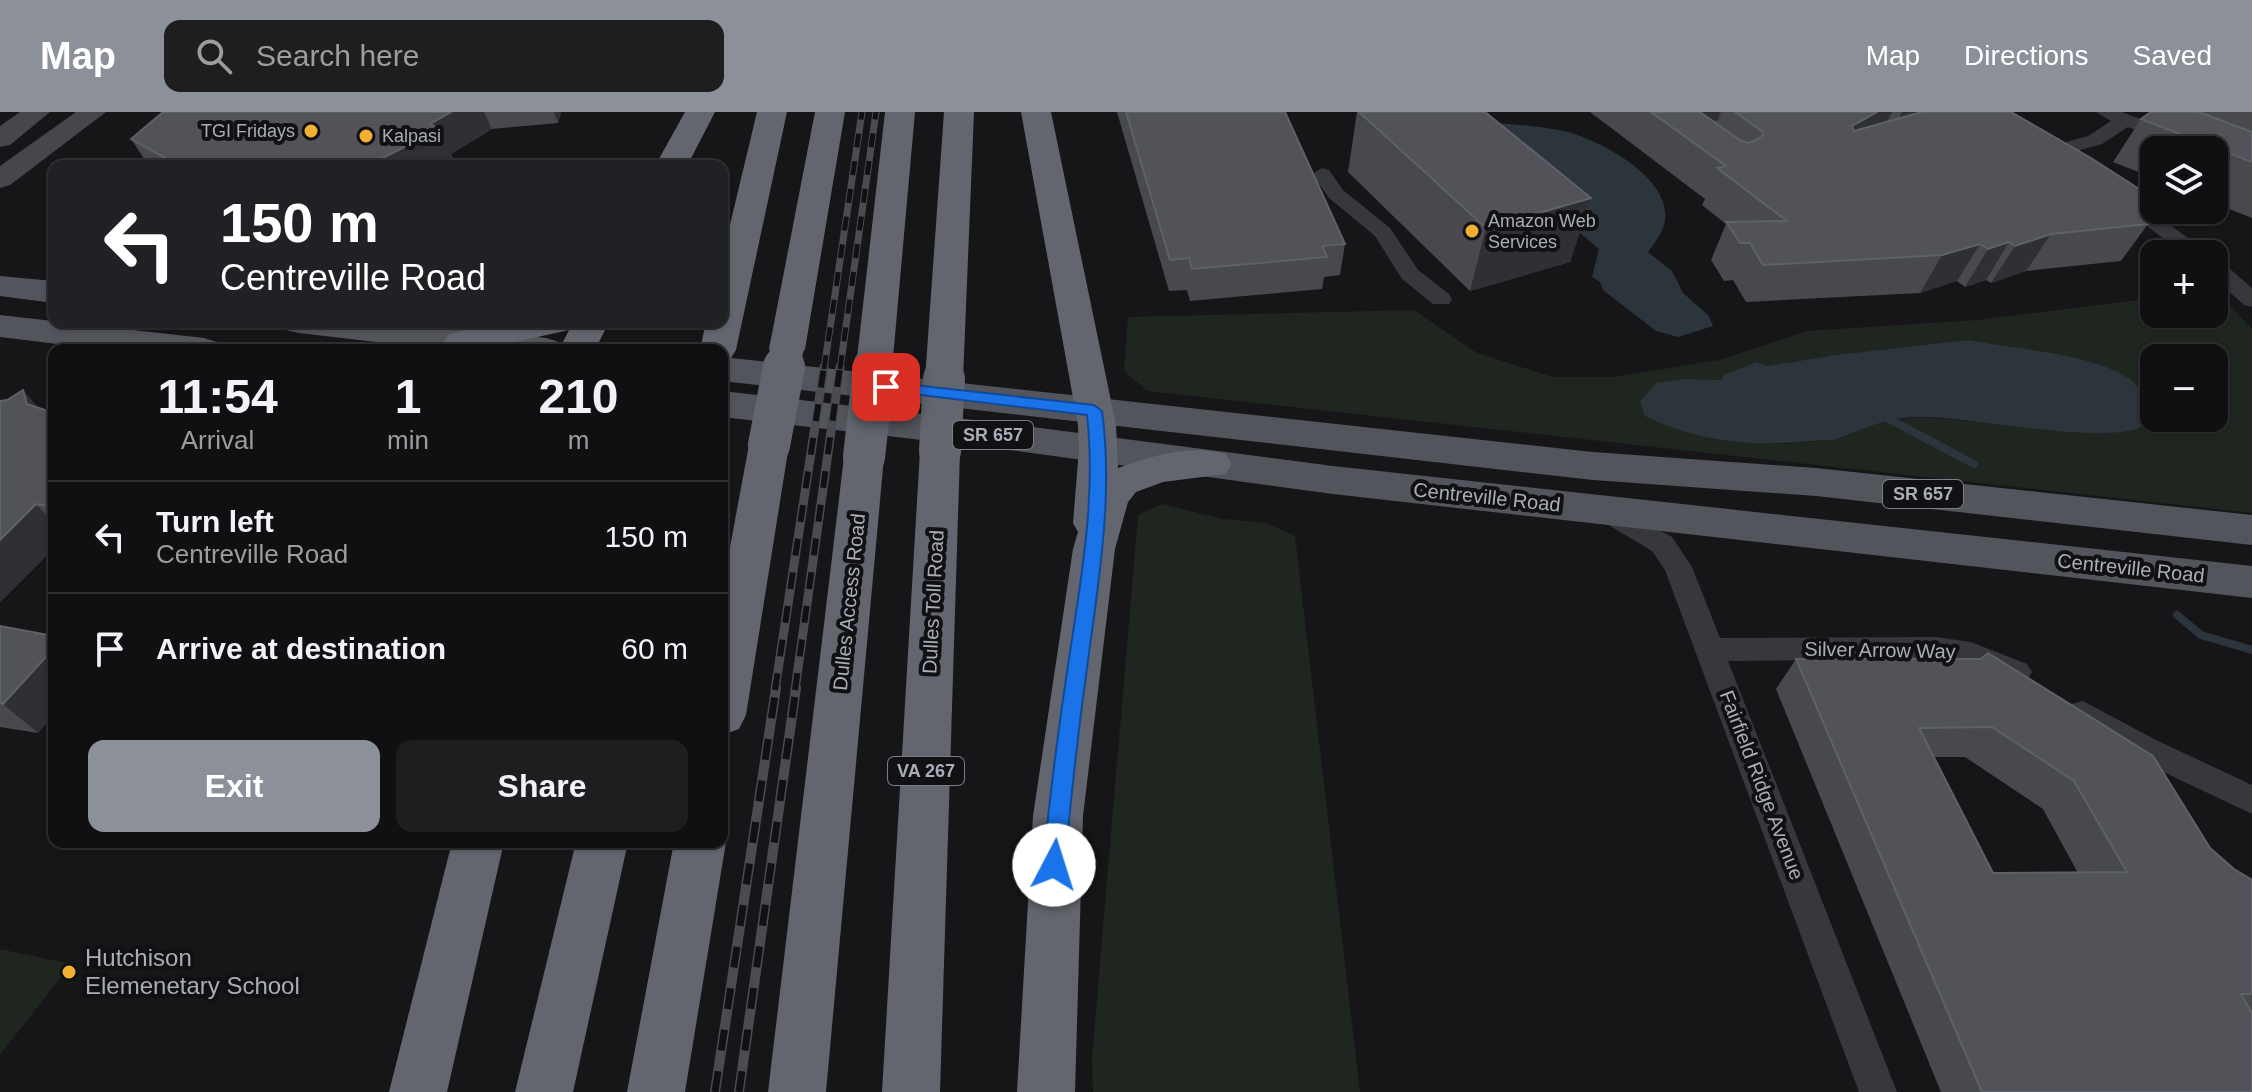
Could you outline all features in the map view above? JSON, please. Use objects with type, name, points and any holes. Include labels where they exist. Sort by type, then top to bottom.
[{"type":"highway","points":[[674,160],[700,112]]},
{"type":"highway","points":[[728,306],[772,112]]},
{"type":"highway","points":[[728,681],[830,112]]},
{"type":"highway","name":"Dulles Access Road","points":[[797,1092],[900,112]]},
{"type":"highway","points":[[896,151],[908,112]]},
{"type":"highway","name":"Dulles Toll Road","points":[[911,1092],[959,112]]},
{"type":"highway","points":[[1036,112],[1096,430],[1094,549],[1058,816],[1046,1092]]},
{"type":"highway","points":[[462,342],[528,328]]},
{"type":"highway","points":[[1094,549],[1109,497],[1122,482],[1159,468],[1212,464]]},
{"type":"highway","points":[[418,1092],[477,848]]},
{"type":"highway","points":[[544,1092],[601,848]]},
{"type":"highway","points":[[656,1092],[699,848]]},
{"type":"main road","points":[[0,286],[48,291]]},
{"type":"main road","points":[[0,326],[153,344]]},
{"type":"main road","points":[[348,328],[483,344]]},
{"type":"main road","name":"Centreville Road","points":[[728,370],[1096,430],[1212,464],[2252,582]]},
{"type":"main road","name":"Centreville Road","points":[[728,404],[1816,482],[2252,530]]},
{"type":"street","points":[[0,139],[37,112]]},
{"type":"street","points":[[0,179],[93,112]]},
{"type":"street","points":[[2044,148],[2083,129],[2106,112],[2168,136]]},
{"type":"street","points":[[2044,148],[2095,140],[2126,120]]},
{"type":"street","points":[[2044,148],[2076,167]]},
{"type":"street","points":[[1322,174],[1336,194],[1383,232],[1410,274],[1441,299]]},
{"type":"street","points":[[2098,181],[2179,240]]},
{"type":"street","points":[[2228,279],[2252,300]]},
{"type":"street","name":"Fairfield Ridge Avenue","points":[[1605,510],[1668,550],[1678,567],[1878,1092]]},
{"type":"street","name":"Silver Arrow Way","points":[[1710,650],[1955,649],[1988,658],[2145,749],[2252,800]]},
{"type":"shaded area","points":[[1490,123],[1545,128],[1579,136],[1615,153],[1647,177],[1665,208],[1663,229],[1648,252],[1672,271],[1683,293],[1709,316],[1713,326],[1678,337],[1656,331],[1603,290],[1600,282],[1592,277],[1599,249],[1530,191]]},
{"type":"shaded area","points":[[2140,300],[2140,328],[2228,328],[2228,303],[2252,329],[2252,513],[1147,391],[1124,371],[1128,317],[1414,310],[1477,353],[1553,377],[1614,377],[1719,360],[1807,331],[1977,320]],"holes":[[[1968,340],[2042,352],[2093,365],[2140,391],[2140,344],[2228,344],[2228,432],[2140,432],[2140,422],[2107,432],[1918,417],[1872,423],[1841,438],[1786,444],[1736,442],[1686,379],[1722,380],[1725,374],[1757,362],[1768,366]]]},
{"type":"shaded area","points":[[1968,340],[2073,357],[2112,370],[2140,389],[2140,427],[2124,432],[2068,432],[1918,417],[1879,423],[1835,439],[1748,443],[1706,437],[1665,425],[1645,416],[1640,402],[1656,383],[1686,379],[1721,380],[1725,374],[1757,362],[1768,366]]},
{"type":"shaded area","points":[[1162,504],[1223,519],[1266,523],[1295,536],[1360,1092],[1093,1092],[1092,1058],[1138,515]]},
{"type":"shaded area","points":[[0,949],[71,964],[0,1055]]},
{"type":"building","points":[[163,112],[451,112],[430,124],[440,129],[379,160],[165,160],[131,139]]},
{"type":"building","points":[[1126,112],[1285,112],[1345,244],[1322,246],[1327,257],[1192,269],[1189,258],[1170,260]]},
{"type":"building","points":[[1359,112],[1485,112],[1591,198],[1486,228]]},
{"type":"building","points":[[1651,112],[1700,112],[1741,141],[1749,143],[1762,137],[1763,132],[1735,112],[1877,112],[1852,126],[1854,131],[1922,112],[2011,112],[2140,190],[2140,224],[2148,224],[2051,234],[2015,246],[2009,242],[1988,249],[1980,244],[1942,255],[1763,265],[1750,243],[1740,243],[1726,222],[1787,221],[1717,168],[1726,166]]},
{"type":"building","points":[[2151,112],[2199,112],[2252,132],[2252,162],[2228,153],[2228,136],[2185,136],[2141,119]]},
{"type":"building","points":[[23,390],[27,404],[48,411],[48,506],[36,504],[0,540],[0,401]]},
{"type":"building","points":[[0,626],[48,635],[48,655],[3,704],[0,703]]},
{"type":"building","points":[[1988,653],[2153,756],[2210,848],[2252,880],[2252,994],[2241,994],[2252,1013],[2252,1092],[1982,1092],[1796,659],[1981,659]],"holes":[[[1992,727],[2074,781],[2127,872],[1993,873],[1919,728]]]},
{"type":"waterway","points":[[1889,419],[1974,464]]},
{"type":"waterway","points":[[2177,615],[2201,635],[2252,650]]},
{"type":"railway","points":[[824,369],[862,112]]},
{"type":"railway","points":[[840,369],[876,112]]},
{"type":"railway","points":[[775,690],[824,367]]},
{"type":"railway","points":[[795,690],[840,367]]},
{"type":"railway","points":[[715,1092],[776,688]]},
{"type":"railway","points":[[739,1092],[796,688]]},
{"type":"place","name":"TGI Fridays","points":[[311,131]]},
{"type":"place","name":"Kalpasi","points":[[366,136]]},
{"type":"place","name":"Amazon Web Services","points":[[1472,231]]},
{"type":"place","name":"Hutchison Elemenetary School","points":[[69,972]]},
{"type":"route","points":[[886,387],[1094,411],[1099,449],[1094,494],[1094,549],[1063,768],[1054,865]]}]
